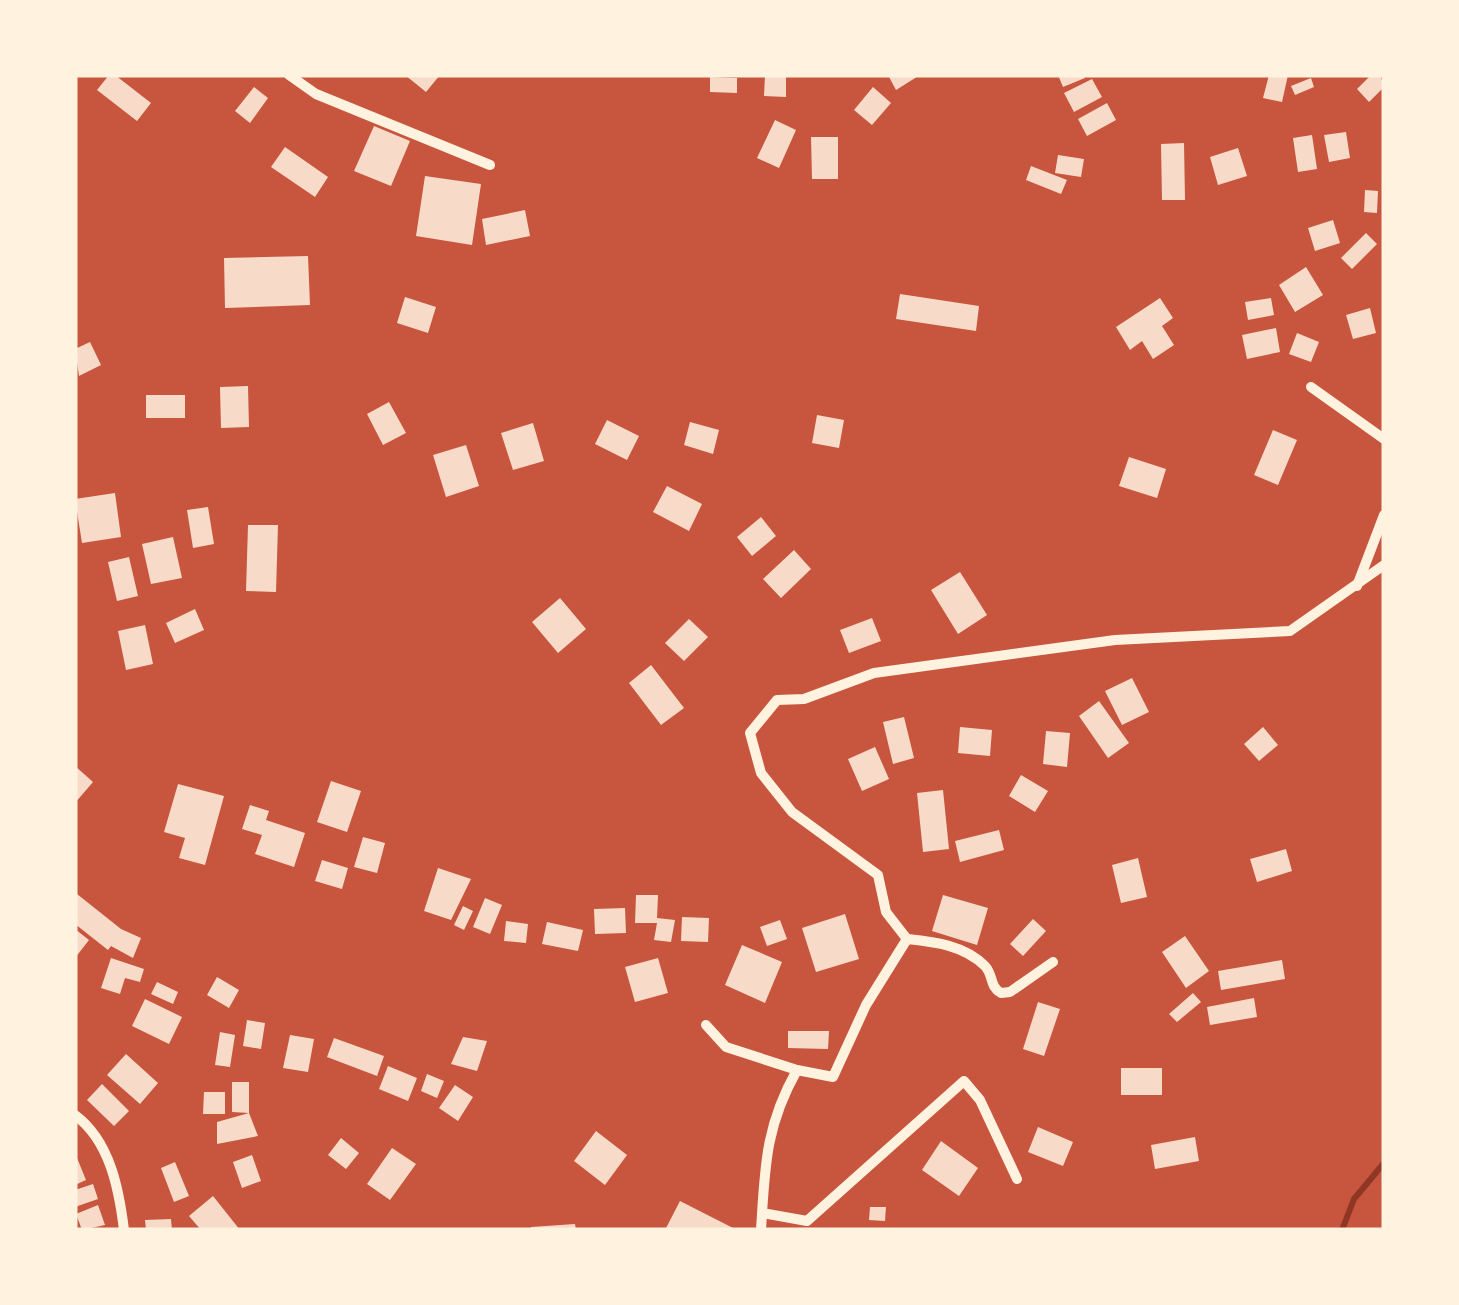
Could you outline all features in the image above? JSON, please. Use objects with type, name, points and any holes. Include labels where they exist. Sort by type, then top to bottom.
[{"type":"street","points":[[289,75],[316,94],[490,165]]},
{"type":"street","points":[[1311,386],[1384,438]]},
{"type":"street","points":[[1357,587],[1384,515]]},
{"type":"street","points":[[1053,962],[1010,992],[1000,993],[991,985],[986,967],[970,954],[948,945],[907,940],[886,912],[878,875],[792,812],[761,773],[750,733],[776,700],[804,699],[874,673],[1115,640],[1290,631],[1357,587],[1384,564]]},
{"type":"street","points":[[706,1025],[726,1047],[833,1077],[866,1005],[907,940]]},
{"type":"street","points":[[760,1230],[762,1168],[775,1110],[797,1070]]},
{"type":"street","points":[[762,1213],[807,1221],[964,1081],[980,1100],[1017,1179]]},
{"type":"street","points":[[75,1115],[106,1156],[118,1184],[124,1230]]},
{"type":"building","points":[[109,75],[115,75],[151,103],[137,121],[97,90]]},
{"type":"building","points":[[405,75],[440,75],[426,92]]},
{"type":"building","points":[[765,75],[786,75],[786,97],[764,96]]},
{"type":"building","points":[[888,75],[920,75],[896,90]]},
{"type":"building","points":[[1058,75],[1084,75],[1085,78],[1063,87]]},
{"type":"building","points":[[1269,75],[1288,75],[1282,102],[1263,98]]},
{"type":"building","points":[[1371,75],[1380,75],[1384,87],[1369,102],[1357,89]]},
{"type":"building","points":[[710,77],[737,78],[737,93],[710,92]]},
{"type":"building","points":[[1311,78],[1314,87],[1295,95],[1291,86]]},
{"type":"building","points":[[1092,79],[1102,97],[1074,112],[1064,93]]},
{"type":"building","points":[[254,87],[268,98],[250,123],[235,111]]},
{"type":"building","points":[[873,87],[891,103],[872,125],[854,110]]},
{"type":"building","points":[[1107,103],[1116,120],[1087,136],[1078,119]]},
{"type":"building","points":[[775,120],[796,130],[779,168],[757,158]]},
{"type":"building","points":[[374,126],[410,141],[391,186],[354,171]]},
{"type":"building","points":[[1346,132],[1350,158],[1329,162],[1324,135]]},
{"type":"building","points":[[1312,135],[1317,169],[1298,172],[1293,138]]},
{"type":"building","points":[[811,137],[838,137],[838,179],[812,179]]},
{"type":"building","points":[[1184,143],[1185,200],[1162,200],[1161,144]]},
{"type":"building","points":[[285,147],[328,177],[315,197],[271,167]]},
{"type":"building","points":[[1238,148],[1247,176],[1218,185],[1210,157]]},
{"type":"building","points":[[1058,155],[1084,159],[1081,177],[1055,173]]},
{"type":"building","points":[[1031,166],[1067,180],[1061,194],[1026,180]]},
{"type":"building","points":[[425,176],[481,184],[472,245],[416,236]]},
{"type":"building","points":[[1365,190],[1378,191],[1377,213],[1364,212]]},
{"type":"building","points":[[525,210],[530,236],[486,245],[482,219]]},
{"type":"building","points":[[1333,220],[1340,243],[1315,251],[1308,228]]},
{"type":"building","points":[[1366,233],[1377,244],[1352,269],[1341,258]]},
{"type":"building","points":[[308,256],[310,305],[225,308],[224,258]]},
{"type":"building","points":[[1306,267],[1323,295],[1295,312],[1279,285]]},
{"type":"building","points":[[900,294],[979,306],[976,331],[896,319]]},
{"type":"building","points":[[405,297],[436,307],[428,333],[397,323]]},
{"type":"building","points":[[1160,298],[1173,318],[1162,326],[1174,345],[1153,359],[1142,341],[1130,350],[1116,327]]},
{"type":"building","points":[[1271,298],[1274,315],[1248,320],[1245,302]]},
{"type":"building","points":[[1370,308],[1376,333],[1353,339],[1346,315]]},
{"type":"building","points":[[1276,328],[1280,352],[1247,359],[1242,335]]},
{"type":"building","points":[[1297,333],[1319,342],[1311,362],[1289,354]]},
{"type":"building","points":[[90,342],[101,365],[79,376],[75,349]]},
{"type":"building","points":[[248,386],[249,427],[221,428],[220,387]]},
{"type":"building","points":[[146,395],[185,395],[185,418],[146,418]]},
{"type":"building","points":[[389,402],[406,433],[383,445],[367,414]]},
{"type":"building","points":[[817,415],[844,420],[839,448],[812,443]]},
{"type":"building","points":[[607,420],[639,436],[627,460],[595,444]]},
{"type":"building","points":[[690,422],[719,430],[713,454],[684,445]]},
{"type":"building","points":[[533,423],[544,461],[513,470],[501,433]]},
{"type":"building","points":[[1273,430],[1297,440],[1278,485],[1254,475]]},
{"type":"building","points":[[466,445],[479,486],[446,497],[433,455]]},
{"type":"building","points":[[1129,457],[1166,469],[1157,498],[1119,486]]},
{"type":"building","points":[[667,486],[702,504],[689,531],[653,512]]},
{"type":"building","points":[[115,493],[121,537],[82,543],[75,499]]},
{"type":"building","points":[[208,507],[214,544],[193,548],[187,510]]},
{"type":"building","points":[[761,517],[776,536],[752,556],[737,537]]},
{"type":"building","points":[[248,525],[278,525],[276,592],[246,591]]},
{"type":"building","points":[[173,537],[182,578],[151,584],[142,544]]},
{"type":"building","points":[[794,550],[811,569],[781,598],[763,579]]},
{"type":"building","points":[[129,557],[138,596],[117,601],[108,562]]},
{"type":"building","points":[[960,572],[987,615],[958,634],[931,590]]},
{"type":"building","points":[[560,598],[586,629],[558,653],[532,622]]},
{"type":"building","points":[[195,609],[204,630],[175,643],[166,623]]},
{"type":"building","points":[[872,618],[881,641],[849,653],[840,630]]},
{"type":"building","points":[[689,619],[708,637],[684,661],[665,643]]},
{"type":"building","points":[[145,625],[153,664],[126,670],[118,631]]},
{"type":"building","points":[[651,665],[684,708],[661,725],[629,683]]},
{"type":"building","points":[[1132,678],[1149,712],[1122,725],[1105,691]]},
{"type":"building","points":[[1099,701],[1129,743],[1108,758],[1079,716]]},
{"type":"building","points":[[904,717],[914,758],[893,764],[883,722]]},
{"type":"building","points":[[960,727],[992,730],[990,756],[958,753]]},
{"type":"building","points":[[1263,727],[1278,745],[1259,761],[1244,744]]},
{"type":"building","points":[[1046,731],[1070,733],[1067,767],[1043,764]]},
{"type":"building","points":[[875,747],[889,779],[862,791],[848,759]]},
{"type":"building","points":[[75,766],[93,782],[75,803]]},
{"type":"building","points":[[1021,775],[1048,791],[1035,812],[1009,796]]},
{"type":"building","points":[[331,781],[361,791],[347,832],[317,822]]},
{"type":"building","points":[[178,784],[224,796],[205,865],[179,858],[185,838],[164,832]]},
{"type":"building","points":[[943,790],[949,849],[923,852],[917,793]]},
{"type":"building","points":[[250,805],[269,811],[266,820],[305,833],[294,867],[255,854],[262,835],[242,829]]},
{"type":"building","points":[[999,830],[1004,850],[960,862],[955,841]]},
{"type":"building","points":[[363,837],[385,843],[377,873],[354,867]]},
{"type":"building","points":[[1286,849],[1292,871],[1257,882],[1250,859]]},
{"type":"building","points":[[1138,858],[1147,897],[1121,903],[1112,865]]},
{"type":"building","points":[[322,860],[348,868],[342,889],[315,881]]},
{"type":"building","points":[[438,868],[471,879],[451,920],[424,911]]},
{"type":"building","points":[[77,894],[121,929],[141,938],[133,958],[111,946],[108,950],[75,924]]},
{"type":"building","points":[[636,895],[658,895],[657,918],[675,920],[671,942],[654,940],[657,923],[635,923]]},
{"type":"building","points":[[943,895],[988,908],[977,945],[932,931]]},
{"type":"building","points":[[485,898],[502,905],[490,934],[473,927]]},
{"type":"building","points":[[463,906],[473,911],[464,930],[454,925]]},
{"type":"building","points":[[625,908],[626,933],[595,934],[594,909]]},
{"type":"building","points":[[845,914],[859,959],[816,972],[802,928]]},
{"type":"building","points":[[682,917],[709,918],[708,942],[681,941]]},
{"type":"building","points":[[1033,919],[1046,931],[1023,956],[1010,944]]},
{"type":"building","points":[[780,920],[787,939],[767,946],[760,927]]},
{"type":"building","points":[[506,921],[528,924],[526,943],[504,941]]},
{"type":"building","points":[[547,922],[583,930],[578,951],[542,944]]},
{"type":"building","points":[[75,929],[89,940],[75,958]]},
{"type":"building","points":[[1185,936],[1209,971],[1186,988],[1162,952]]},
{"type":"building","points":[[742,945],[782,962],[765,1003],[725,985]]},
{"type":"building","points":[[111,958],[144,969],[140,982],[125,978],[120,994],[101,988]]},
{"type":"building","points":[[658,958],[668,993],[635,1002],[625,967]]},
{"type":"building","points":[[1282,960],[1285,979],[1221,990],[1218,971]]},
{"type":"building","points":[[217,977],[239,990],[229,1008],[207,995]]},
{"type":"building","points":[[157,982],[178,992],[173,1004],[151,994]]},
{"type":"building","points":[[1193,993],[1201,1002],[1177,1022],[1169,1014]]},
{"type":"building","points":[[1254,998],[1257,1017],[1210,1025],[1207,1007]]},
{"type":"building","points":[[145,999],[182,1017],[169,1044],[132,1026]]},
{"type":"building","points":[[1038,1002],[1060,1009],[1044,1056],[1023,1049]]},
{"type":"building","points":[[247,1020],[265,1023],[261,1049],[243,1046]]},
{"type":"building","points":[[788,1031],[829,1031],[828,1049],[788,1048]]},
{"type":"building","points":[[220,1032],[235,1035],[230,1067],[215,1065]]},
{"type":"building","points":[[290,1035],[314,1039],[308,1072],[283,1068]]},
{"type":"building","points":[[463,1037],[487,1041],[477,1071],[451,1064]]},
{"type":"building","points":[[334,1038],[384,1056],[377,1076],[327,1057]]},
{"type":"building","points":[[126,1054],[158,1083],[140,1104],[107,1075]]},
{"type":"building","points":[[388,1066],[417,1078],[408,1101],[379,1089]]},
{"type":"building","points":[[1121,1068],[1162,1068],[1162,1095],[1121,1095]]},
{"type":"building","points":[[427,1074],[444,1081],[437,1098],[421,1091]]},
{"type":"building","points":[[232,1082],[249,1082],[249,1113],[232,1112]]},
{"type":"building","points":[[102,1084],[129,1111],[114,1126],[87,1100]]},
{"type":"building","points":[[455,1085],[473,1097],[458,1121],[439,1108]]},
{"type":"building","points":[[204,1092],[225,1092],[225,1114],[203,1114]]},
{"type":"building","points":[[249,1113],[258,1136],[217,1144],[217,1122]]},
{"type":"building","points":[[1038,1127],[1073,1142],[1063,1166],[1028,1152]]},
{"type":"building","points":[[596,1131],[627,1155],[605,1185],[574,1161]]},
{"type":"building","points":[[1195,1137],[1199,1161],[1155,1169],[1151,1145]]},
{"type":"building","points":[[341,1138],[359,1153],[346,1169],[328,1155]]},
{"type":"building","points":[[941,1141],[978,1168],[959,1196],[922,1170]]},
{"type":"building","points":[[392,1148],[416,1164],[390,1200],[367,1184]]},
{"type":"building","points":[[75,1153],[86,1180],[75,1185]]},
{"type":"building","points":[[252,1155],[261,1181],[242,1188],[233,1162]]},
{"type":"building","points":[[175,1162],[189,1196],[174,1202],[161,1168]]},
{"type":"building","points":[[93,1184],[98,1199],[75,1207],[75,1190]]},
{"type":"building","points":[[213,1196],[240,1230],[201,1230],[189,1216]]},
{"type":"building","points":[[680,1201],[737,1230],[665,1230]]},
{"type":"building","points":[[98,1205],[105,1225],[82,1230],[76,1214]]},
{"type":"building","points":[[870,1207],[886,1207],[885,1221],[869,1220]]},
{"type":"building","points":[[171,1219],[172,1230],[146,1230],[145,1220]]},
{"type":"building","points":[[575,1224],[576,1230],[531,1230],[531,1227]]},
{"type":"waterway","points":[[1342,1230],[1354,1199],[1384,1163]]}]
